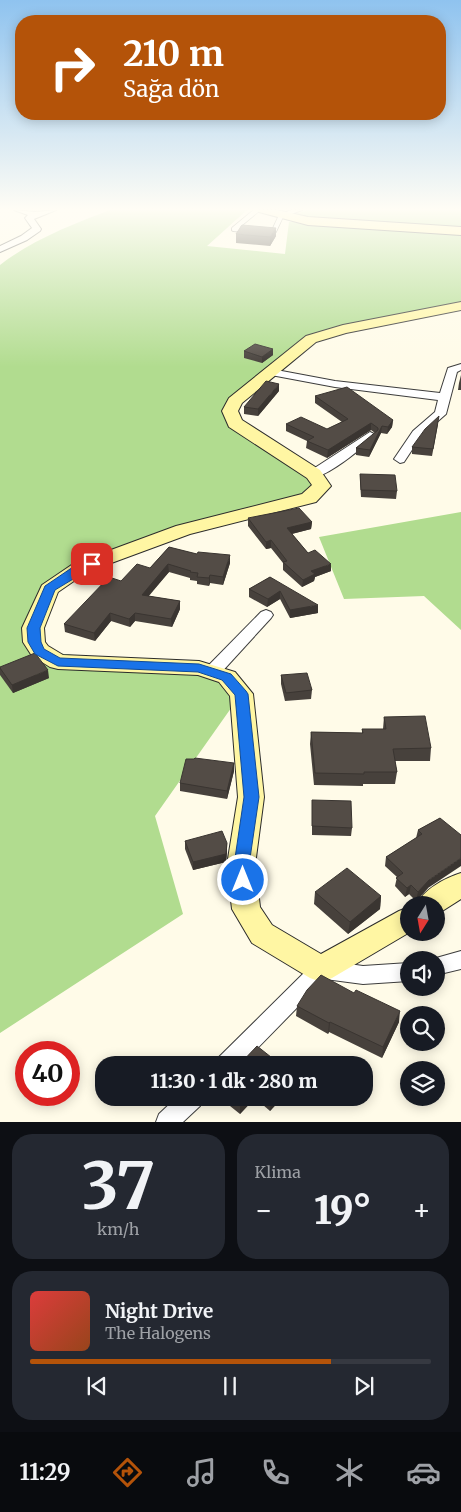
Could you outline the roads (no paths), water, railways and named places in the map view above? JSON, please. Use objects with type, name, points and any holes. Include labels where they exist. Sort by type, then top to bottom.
[{"type":"street","points":[[400,973],[363,975],[321,969],[262,934],[246,910],[241,865],[251,797],[241,694],[227,677],[199,668],[58,662],[40,652],[34,642],[33,628],[49,589],[80,568],[183,530],[309,498],[322,486],[314,474],[235,423],[230,411],[235,401],[311,339],[344,329],[461,306]]},
{"type":"street","points":[[400,459],[409,441],[425,423],[440,414],[452,370],[461,367]]},
{"type":"street","points":[[271,372],[335,384],[444,397]]},
{"type":"street","points":[[314,474],[333,463],[370,436]]},
{"type":"street","points":[[212,672],[266,615]]},
{"type":"street","points":[[443,896],[461,884]]},
{"type":"street","points":[[235,1056],[321,969],[400,924]]},
{"type":"street","points":[[445,964],[461,960]]},
{"type":"street","points":[[167,1122],[184,1106]]}]
